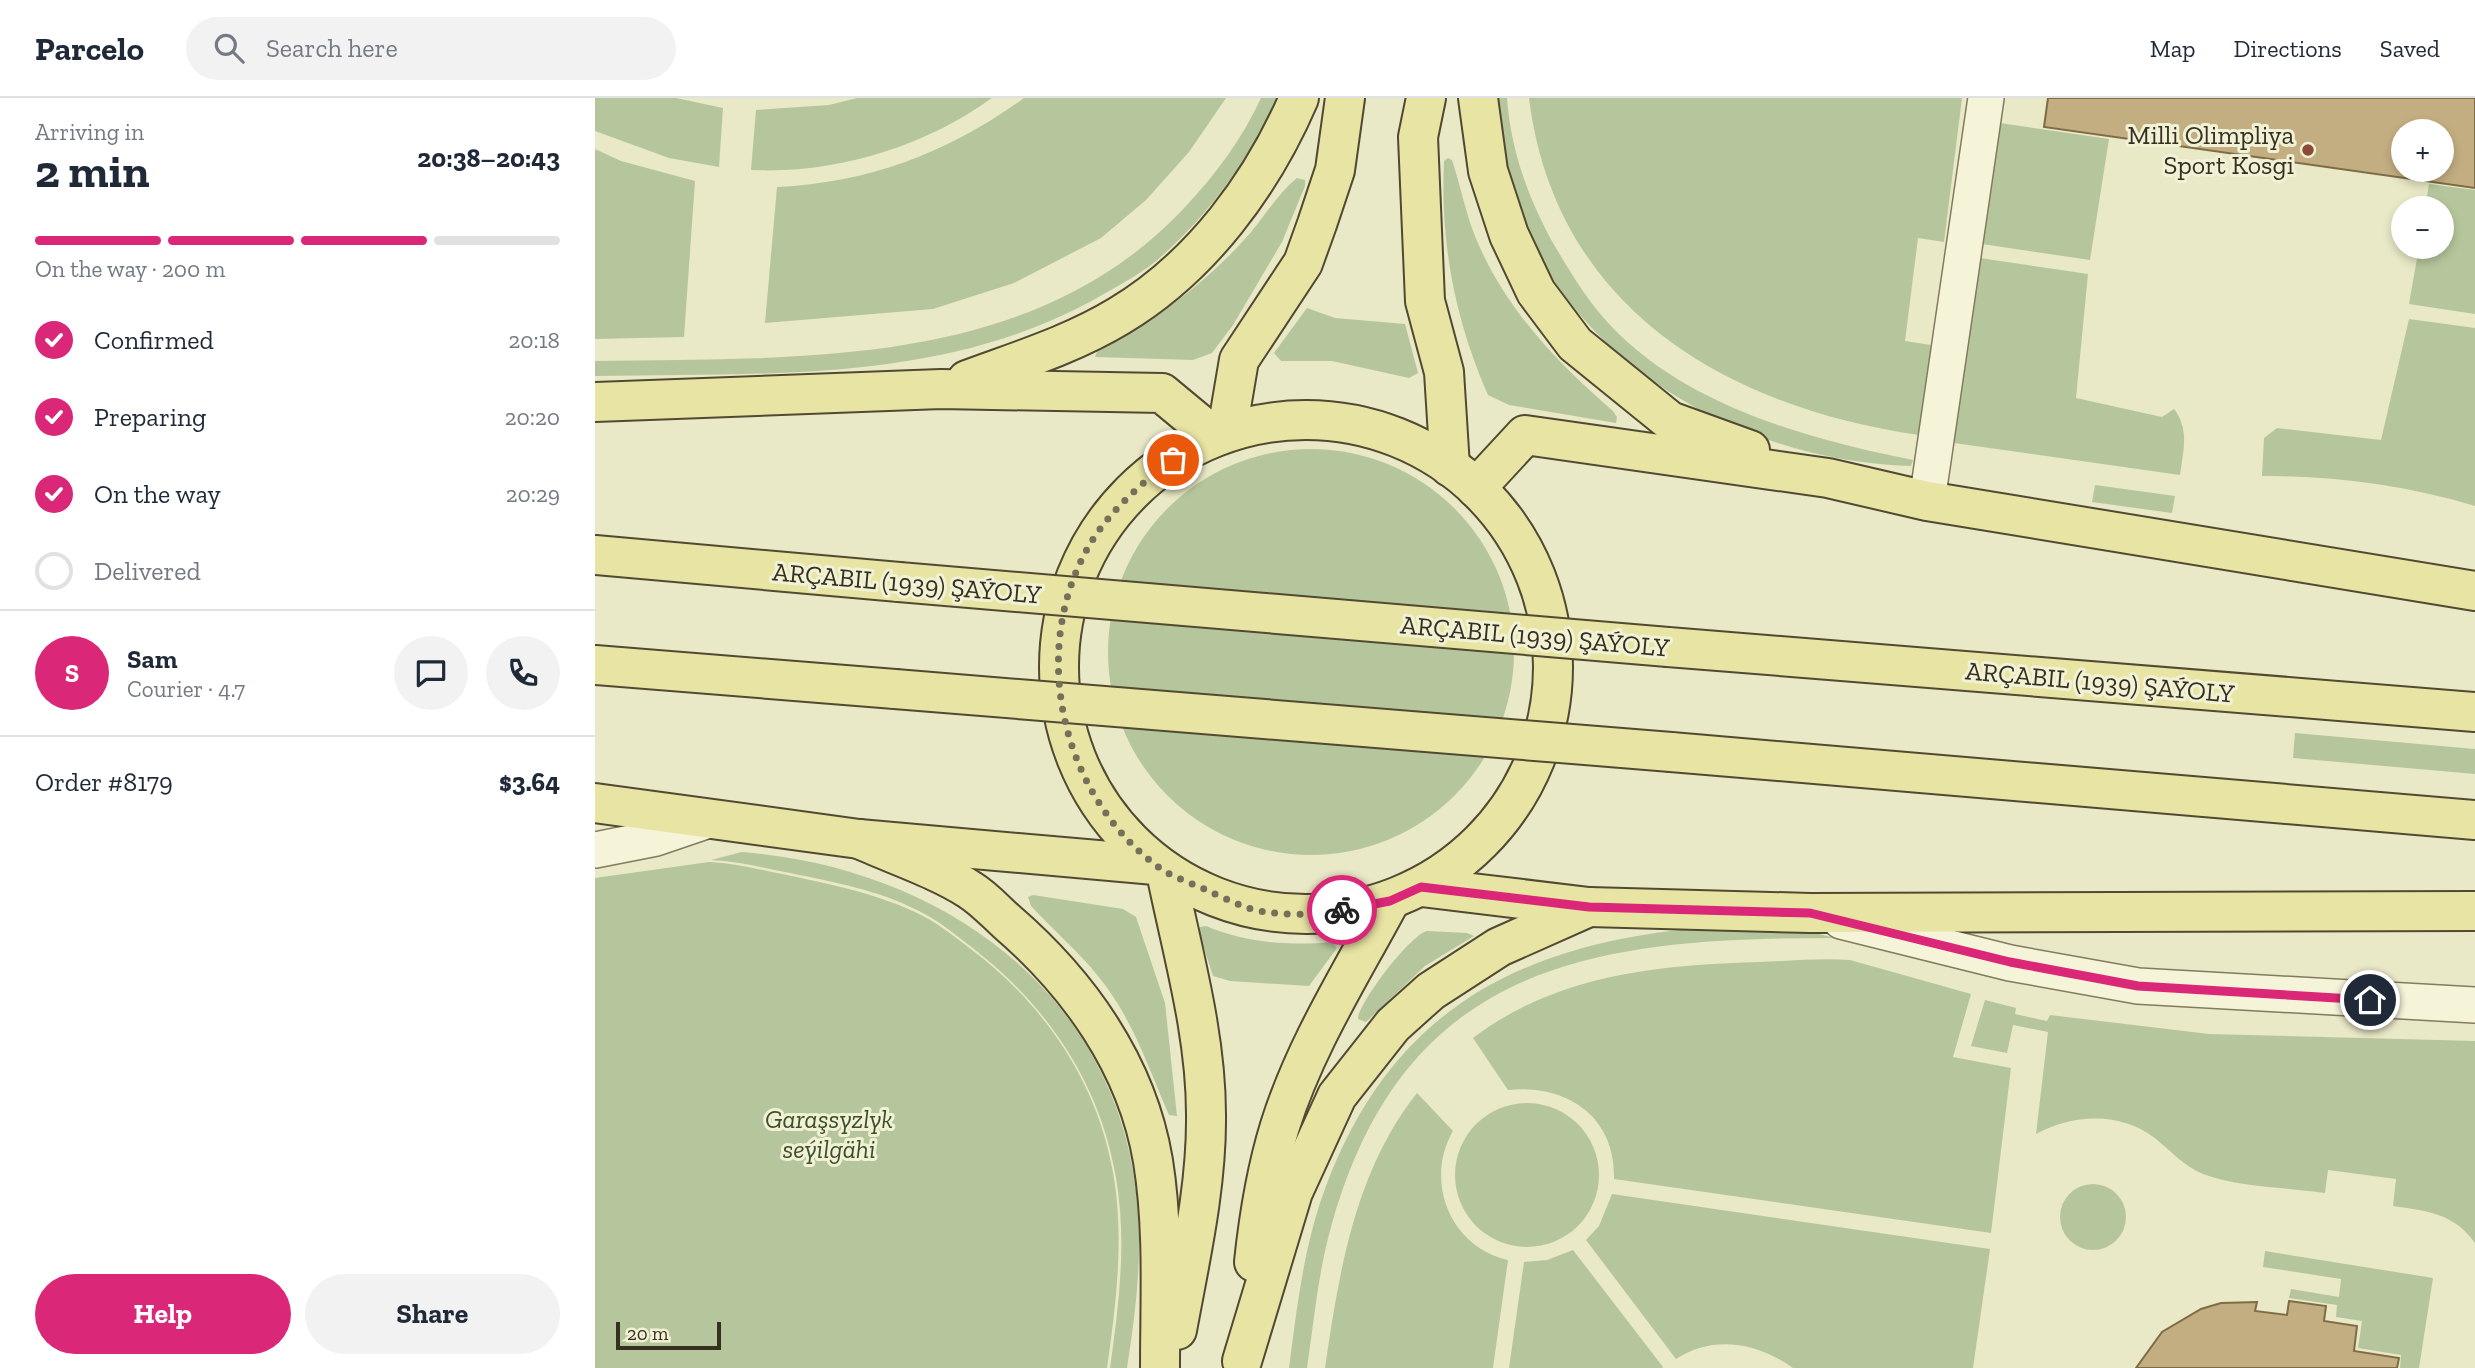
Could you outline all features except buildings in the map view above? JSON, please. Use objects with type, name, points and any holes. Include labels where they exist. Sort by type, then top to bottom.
[{"type":"main road","points":[[941,388],[1055,348],[1120,316],[1175,274],[1254,186],[1281,140],[1299,98]]},
{"type":"main road","points":[[1219,428],[1239,360],[1303,263],[1335,170],[1345,98]]},
{"type":"main road","points":[[1426,98],[1418,137],[1425,301],[1444,372],[1463,477]]},
{"type":"main road","points":[[1478,98],[1488,171],[1509,235],[1536,292],[1574,344],[1670,421],[1828,478]]},
{"type":"main road","points":[[595,402],[941,388],[1162,393],[1219,428]]},
{"type":"main road","points":[[1242,1364],[1261,1201],[1281,1125],[1314,1043],[1406,894],[1470,854],[1509,810],[1537,759],[1552,702],[1553,643],[1540,586],[1514,533],[1463,477],[1398,438],[1341,424],[1282,422],[1219,428],[1136,487],[1097,534],[1070,590],[1058,650],[1061,710],[1079,769],[1111,822],[1160,868],[1250,909],[1321,915],[1406,894],[1589,907],[1810,913],[2475,911]]},
{"type":"main road","points":[[1463,477],[1525,435],[1828,478],[1927,501],[2475,591]]},
{"type":"main road","name":"ARÇABIL (1939) ŞAÝOLY","points":[[595,555],[1668,647],[2475,712]]},
{"type":"main road","points":[[595,665],[2475,820]]},
{"type":"main road","points":[[595,803],[859,839],[1160,868]]},
{"type":"main road","points":[[859,839],[970,889],[1041,951],[1073,988],[1103,1032],[1140,1106],[1153,1160],[1160,1217],[1160,1368]]},
{"type":"main road","points":[[1160,868],[1201,1046],[1206,1114],[1195,1236],[1170,1368]]},
{"type":"main road","points":[[1242,1364],[1293,1192],[1337,1096],[1393,1025],[1431,991],[1499,947],[1589,907]]},
{"type":"street","points":[[1927,501],[1986,98]]},
{"type":"street","points":[[595,850],[656,838],[709,820]]},
{"type":"street","points":[[1810,913],[2010,962],[2138,986],[2475,1005]]},
{"type":"green space","points":[[595,98],[676,98],[723,108],[719,167],[669,158],[595,131]]},
{"type":"green space","points":[[857,98],[992,98],[938,130],[878,154],[815,167],[751,170],[756,110],[829,105]]},
{"type":"green space","points":[[1024,98],[1226,98],[1189,152],[1146,200],[1101,238],[1014,283],[933,309],[765,323],[777,187],[844,179],[907,161],[967,134]]},
{"type":"green space","points":[[1261,98],[1280,98],[1229,181],[1182,237],[1134,276],[1043,324],[982,345],[919,359],[855,368],[725,375],[595,376],[595,361],[833,354],[911,344],[986,326],[1058,299],[1125,260],[1186,206],[1228,155]]},
{"type":"green space","points":[[1489,98],[1507,98],[1513,138],[1523,176],[1546,230],[1562,258],[1603,317],[1641,354],[1675,378],[1751,415],[1832,441],[1913,460],[1911,466],[1847,460],[1784,445],[1724,422],[1667,390],[1616,352],[1572,305],[1536,252],[1509,192]]},
{"type":"green space","points":[[1529,98],[1962,98],[1944,242],[1918,238],[1905,341],[1931,345],[1919,435],[1848,421],[1780,400],[1718,371],[1661,335],[1613,290],[1574,235],[1545,172]]},
{"type":"green space","points":[[2000,123],[2109,139],[2090,260],[1982,244]]},
{"type":"green space","points":[[595,149],[621,161],[695,181],[684,337],[595,339]]},
{"type":"green space","points":[[1448,158],[1452,160],[1477,241],[1503,290],[1553,354],[1613,411],[1617,417],[1616,423],[1509,405],[1488,395],[1476,367],[1452,281],[1443,192],[1444,161]]},
{"type":"green space","points":[[1297,178],[1305,180],[1305,186],[1282,242],[1233,325],[1212,353],[1193,360],[1095,357],[1097,352],[1157,315],[1210,274],[1244,240],[1282,192]]},
{"type":"green space","points":[[2429,184],[2475,190],[2475,314],[2409,304],[2417,259],[2454,259],[2454,196],[2427,196]]},
{"type":"green space","points":[[1980,258],[2088,274],[2076,398],[2162,417],[2174,409],[2184,433],[2180,475],[1954,443]]},
{"type":"green space","points":[[1307,308],[1335,318],[1405,324],[1418,373],[1409,378],[1332,361],[1281,361],[1274,353]]},
{"type":"green space","points":[[2409,319],[2475,328],[2475,506],[2422,492],[2369,483],[2262,476],[2264,438],[2277,428],[2381,440]]},
{"type":"green space","points":[[1311,449],[1351,453],[1389,464],[1424,483],[1455,508],[1480,539],[1499,574],[1510,612],[1514,652],[1510,692],[1499,730],[1480,765],[1455,796],[1424,821],[1389,840],[1351,851],[1311,855],[1271,851],[1233,840],[1198,821],[1167,796],[1142,765],[1123,730],[1112,692],[1108,652],[1112,612],[1123,574],[1142,539],[1167,508],[1198,483],[1233,464],[1271,453]]},
{"type":"green space","points":[[2095,485],[2175,496],[2172,513],[2092,502]]},
{"type":"green space","points":[[2295,733],[2475,749],[2475,774],[2293,758]]},
{"type":"green space","points":[[742,852],[817,863],[887,885],[952,916],[1010,957],[1059,1007],[1098,1066],[1125,1134],[1139,1230],[1137,1289],[1127,1368],[1110,1368],[1119,1297],[1121,1225],[1116,1178],[1108,1143],[1084,1079],[1047,1022],[1001,972],[954,933],[925,914],[887,897],[855,887],[751,865],[711,860]]},
{"type":"green space","name":"Garaşsyzlyk seýilgähi","points":[[709,862],[748,867],[836,886],[884,899],[915,912],[951,934],[999,972],[1045,1022],[1065,1050],[1096,1111],[1114,1178],[1119,1249],[1107,1368],[595,1368],[595,878]]},
{"type":"green space","points":[[1033,895],[1123,909],[1136,917],[1165,1003],[1177,1116],[1169,1115],[1138,1043],[1110,992],[1082,958],[1031,906],[1028,897]]},
{"type":"green space","points":[[1206,926],[1252,940],[1300,944],[1332,942],[1337,948],[1309,986],[1230,981],[1213,976],[1199,932],[1200,927]]},
{"type":"green space","points":[[1709,927],[1805,930],[1834,938],[1746,940],[1664,946],[1589,960],[1520,983],[1459,1019],[1407,1070],[1364,1138],[1331,1227],[1320,1279],[1307,1368],[1289,1368],[1307,1253],[1326,1186],[1354,1124],[1389,1071],[1429,1028],[1474,994],[1525,968],[1582,948],[1643,935]]},
{"type":"green space","points":[[1427,931],[1467,933],[1474,936],[1425,966],[1366,1022],[1358,1019],[1367,999],[1387,970],[1409,944]]},
{"type":"green space","points":[[1850,960],[1971,994],[1953,1057],[2011,1068],[1991,1233],[1614,1179],[1612,1157],[1597,1122],[1568,1099],[1529,1090],[1508,1090],[1473,1038],[1538,1000],[1609,978],[1683,966]]},
{"type":"green space","points":[[1985,1000],[2016,1008],[2015,1014],[2047,1021],[2050,1015],[2209,1034],[2475,1041],[2475,1243],[2449,1219],[2393,1206],[2396,1179],[2328,1170],[2325,1193],[2248,1185],[2217,1179],[2196,1171],[2142,1130],[2112,1120],[2081,1119],[2050,1127],[2036,1134],[2048,1032],[2013,1025],[2007,1053],[1971,1046]]},
{"type":"green space","points":[[1417,1093],[1453,1131],[1441,1170],[1442,1190],[1457,1227],[1488,1253],[1508,1260],[1493,1368],[1325,1368],[1344,1259],[1364,1189],[1378,1155]]},
{"type":"green space","points":[[1527,1103],[1555,1108],[1578,1124],[1594,1147],[1599,1175],[1594,1203],[1578,1226],[1555,1242],[1527,1247],[1499,1242],[1476,1226],[1460,1203],[1455,1175],[1460,1147],[1476,1124],[1499,1108]]},
{"type":"green space","points":[[2093,1184],[2106,1186],[2121,1199],[2126,1217],[2124,1230],[2111,1245],[2093,1250],[2080,1248],[2065,1235],[2060,1217],[2062,1204],[2075,1189]]},
{"type":"green space","points":[[1612,1194],[1990,1249],[1973,1368],[1793,1368],[1779,1359],[1751,1348],[1720,1344],[1705,1346],[1676,1359],[1586,1240],[1599,1226]]},
{"type":"green space","points":[[1573,1250],[1662,1368],[1509,1368],[1524,1262],[1547,1260]]},
{"type":"green space","points":[[2265,1251],[2433,1278],[2419,1368],[2400,1368],[2401,1355],[2358,1348],[2362,1321],[2336,1317],[2337,1305],[2289,1298],[2291,1289],[2339,1297],[2341,1279],[2263,1267]]},
{"type":"way so far","points":[[1173,460],[1136,487],[1097,534],[1070,590],[1058,650],[1061,710],[1079,769],[1111,822],[1155,865],[1166,872],[1250,909],[1321,915],[1342,910]]},
{"type":"place","name":"Milli Olimpliya Sport Kosgi","points":[[2308,150]]},
{"type":"route","points":[[1342,910],[1390,901],[1421,887],[1589,907],[1810,913],[2010,962],[2138,986],[2370,1000]]}]
